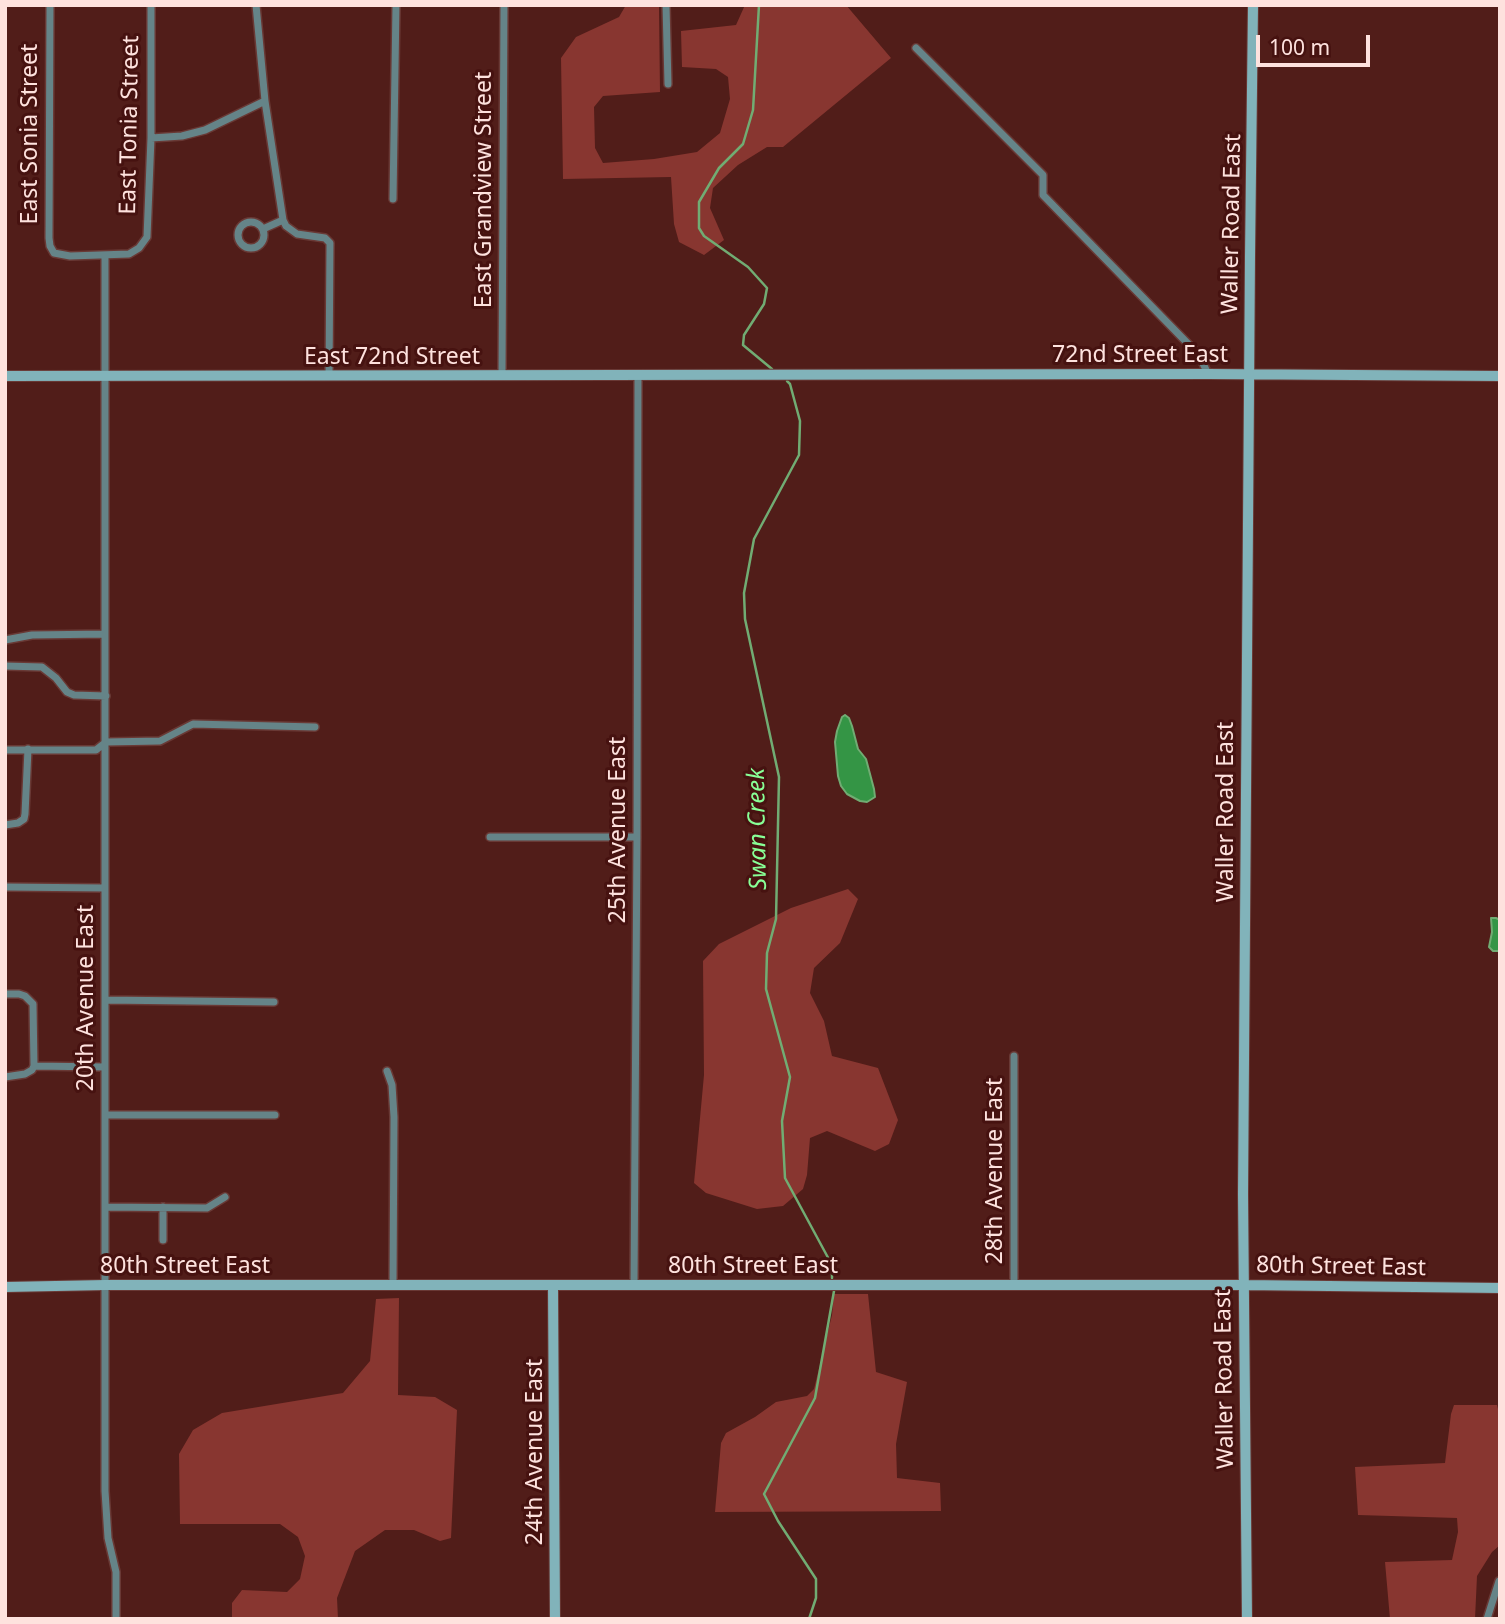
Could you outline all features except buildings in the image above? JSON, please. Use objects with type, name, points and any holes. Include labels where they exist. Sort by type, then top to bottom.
[{"type":"street","name":"East Sonia Street","points":[[50,5],[50,246],[54,253],[71,256],[105,255]]},
{"type":"street","name":"East Tonia Street","points":[[105,255],[129,254],[139,248],[147,237],[151,138],[151,5]]},
{"type":"street","points":[[256,5],[265,101],[283,220],[286,226],[297,234],[325,238],[331,247],[329,376]]},
{"type":"street","points":[[393,199],[396,5]]},
{"type":"street","name":"East Grandview Street","points":[[502,375],[504,5]]},
{"type":"street","points":[[666,5],[668,83]]},
{"type":"street","name":"Waller Road East","points":[[1247,1619],[1243,1285],[1253,5]]},
{"type":"street","points":[[916,48],[1043,175],[1043,195],[1199,355],[1208,374]]},
{"type":"street","points":[[151,138],[182,136],[205,130],[265,101]]},
{"type":"street","points":[[263,229],[283,220]]},
{"type":"street","name":"20th Avenue East","points":[[105,255],[105,1491],[108,1538],[116,1572],[116,1619]]},
{"type":"street","name":"25th Avenue East","points":[[634,1285],[638,375]]},
{"type":"street","name":"East 72nd Street","points":[[5,376],[780,375]]},
{"type":"street","name":"72nd Street East","points":[[780,375],[1500,376]]},
{"type":"street","points":[[5,640],[32,635],[105,634]]},
{"type":"street","points":[[5,666],[42,667],[74,695],[106,696]]},
{"type":"street","points":[[5,750],[96,750],[106,742],[160,741],[193,724],[315,727]]},
{"type":"street","points":[[5,825],[14,825],[26,814],[28,749]]},
{"type":"street","points":[[489,837],[637,837]]},
{"type":"street","points":[[5,887],[105,888]]},
{"type":"street","points":[[5,994],[19,994],[30,1000],[34,1009],[34,1066],[26,1074],[5,1077]]},
{"type":"street","points":[[105,1000],[274,1002]]},
{"type":"street","name":"28th Avenue East","points":[[1014,1056],[1014,1285]]},
{"type":"street","points":[[34,1066],[105,1068]]},
{"type":"street","points":[[387,1071],[392,1086],[394,1117],[393,1285]]},
{"type":"street","points":[[106,1115],[275,1115]]},
{"type":"street","points":[[106,1207],[206,1208],[225,1197]]},
{"type":"street","points":[[163,1207],[163,1240]]},
{"type":"street","name":"24th Avenue East","points":[[553,1285],[555,1619]]},
{"type":"street","name":"80th Street East","points":[[5,1287],[1243,1285],[1500,1288]]},
{"type":"street","points":[[1487,1619],[1499,1581]]},
{"type":"shaded area","points":[[626,5],[659,5],[660,92],[603,96],[594,107],[595,148],[603,163],[697,152],[720,133],[730,99],[728,77],[716,69],[682,67],[681,31],[736,25],[745,5],[846,5],[891,58],[783,147],[767,147],[738,165],[713,188],[710,208],[724,240],[704,255],[679,242],[674,224],[671,177],[563,179],[561,58],[576,37],[619,17]]},
{"type":"shaded area","points":[[845,715],[849,718],[858,749],[866,759],[874,789],[875,797],[867,802],[847,794],[838,776],[835,742],[842,717]]},
{"type":"shaded area","points":[[848,889],[858,899],[840,943],[814,968],[810,993],[824,1021],[832,1056],[878,1068],[898,1120],[889,1144],[875,1151],[827,1131],[810,1138],[803,1189],[783,1206],[757,1209],[706,1193],[694,1183],[704,1075],[703,961],[719,944],[791,908]]},
{"type":"shaded area","points":[[1491,918],[1500,920],[1498,951],[1489,947]]},
{"type":"shaded area","points":[[834,1294],[868,1294],[876,1372],[907,1382],[896,1444],[897,1478],[940,1483],[941,1511],[715,1512],[721,1443],[726,1433],[776,1402],[807,1396],[814,1389],[832,1315]]},
{"type":"shaded area","points":[[399,1298],[398,1395],[435,1397],[457,1410],[451,1538],[440,1541],[414,1530],[385,1530],[355,1551],[337,1598],[338,1619],[232,1619],[232,1603],[242,1590],[287,1592],[300,1579],[305,1556],[298,1537],[280,1524],[180,1524],[179,1454],[193,1430],[222,1413],[343,1393],[370,1361],[376,1299]]},
{"type":"shaded area","points":[[1454,1405],[1497,1405],[1500,1417],[1500,1545],[1492,1552],[1477,1576],[1475,1619],[1390,1619],[1385,1562],[1452,1560],[1458,1532],[1457,1518],[1358,1515],[1355,1467],[1445,1463]]},
{"type":"waterway","name":"Swan Creek","points":[[759,5],[753,110],[743,144],[719,168],[699,202],[699,228],[704,236],[748,267],[767,288],[764,304],[744,335],[743,345],[772,369]]},
{"type":"waterway","name":"Swan Creek","points":[[787,381],[800,421],[799,455],[754,539],[744,593],[745,619],[779,777],[776,919],[767,953],[766,989],[790,1077],[782,1121],[785,1178],[832,1265],[832,1278]]},
{"type":"waterway","name":"Swan Creek","points":[[809,1619],[816,1598],[816,1579],[778,1521],[764,1494],[815,1398],[834,1291]]}]
